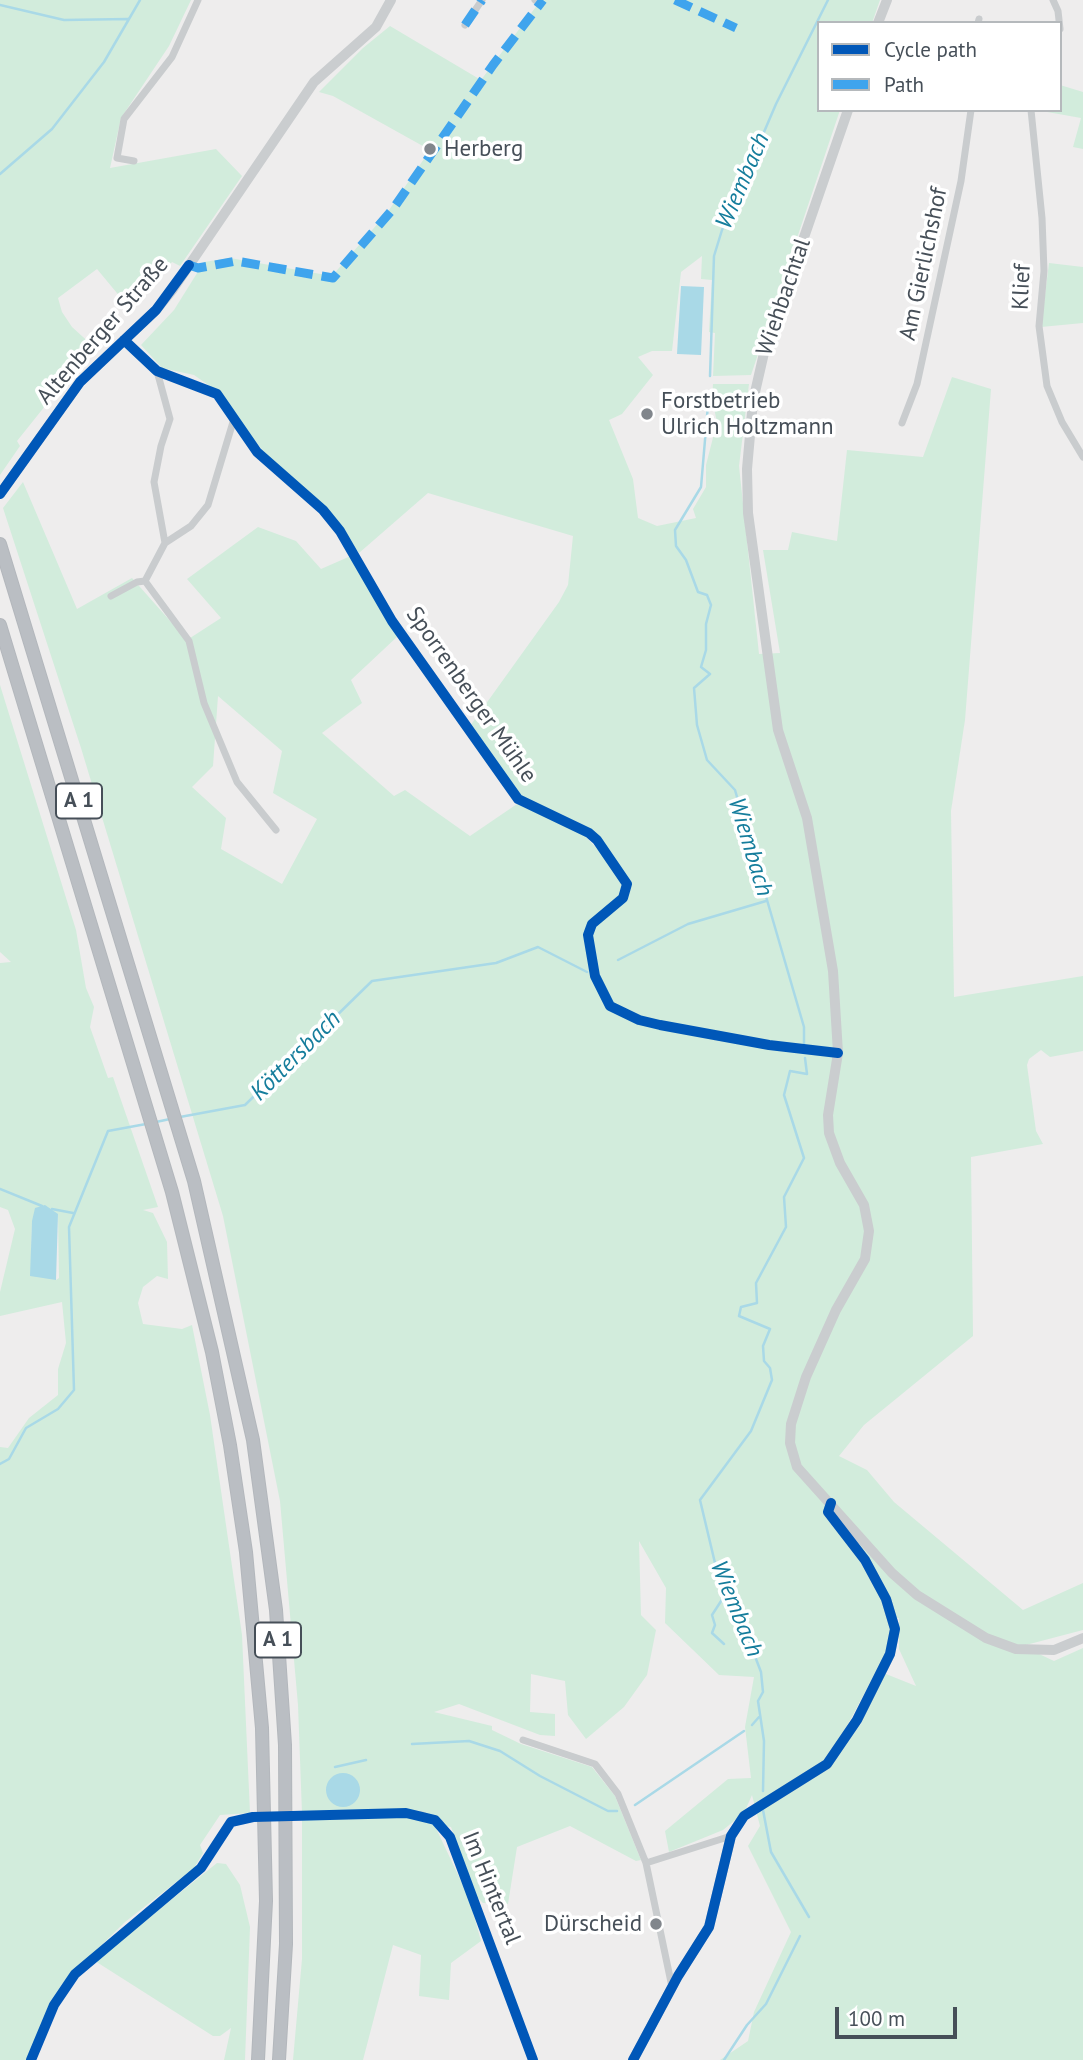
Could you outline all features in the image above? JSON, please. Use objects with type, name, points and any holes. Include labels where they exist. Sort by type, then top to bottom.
[{"type":"highway","name":"A 1","points":[[0,544],[158,1059],[206,1225],[253,1440],[276,1610],[284,1734],[286,1944],[279,2060]]},
{"type":"highway","name":"A 1","points":[[0,625],[183,1232],[230,1445],[257,1652],[266,1846],[258,2060]]},
{"type":"main road","name":"Altenberger Straße","points":[[2,491],[80,382],[173,289],[314,82],[376,27],[391,0]]},
{"type":"main road","points":[[879,21],[887,0]]},
{"type":"main road","name":"Wiehbachtal","points":[[847,112],[764,353],[753,401],[747,491],[778,730],[804,809],[822,894],[835,981],[838,1053],[828,1115],[829,1133],[836,1156],[868,1217],[865,1259],[836,1310],[806,1377],[791,1424],[790,1443],[797,1467],[904,1585],[986,1638],[1005,1646],[1039,1652],[1054,1650],[1083,1638]]},
{"type":"main road","points":[[634,2060],[672,1987],[715,1915],[731,1836],[744,1816],[827,1764],[857,1720],[882,1673],[894,1641],[893,1621],[886,1599],[865,1560],[828,1512],[831,1503]]},
{"type":"street","points":[[134,160],[117,158],[124,119],[172,57],[198,0]]},
{"type":"street","points":[[387,11],[398,0]]},
{"type":"street","points":[[465,25],[482,0]]},
{"type":"street","points":[[1053,0],[1058,21]]},
{"type":"street","name":"Am Gierlichshof","points":[[902,423],[920,373],[961,181],[971,112]]},
{"type":"street","name":"Klief","points":[[1031,112],[1044,271],[1039,326],[1047,386],[1062,422],[1083,457]]},
{"type":"street","name":"Sporrenberger Mühle","points":[[124,340],[157,371],[217,394],[233,422],[257,452],[323,510],[340,531],[392,621],[519,799],[593,836],[624,878],[627,888],[623,898],[592,924],[588,935],[595,976],[610,1006],[639,1020],[660,1025],[769,1045],[838,1053]]},
{"type":"street","points":[[157,371],[170,419],[160,446],[153,490],[165,543]]},
{"type":"street","points":[[145,581],[165,543],[191,526],[208,505],[233,422]]},
{"type":"street","points":[[111,596],[137,582],[145,581]]},
{"type":"street","points":[[145,581],[189,641],[204,703],[237,782],[276,830]]},
{"type":"street","points":[[523,1740],[575,1756],[600,1770],[618,1794],[646,1863],[672,1987]]},
{"type":"street","name":"Im Hintertal","points":[[305,1816],[406,1813],[422,1815],[440,1823],[454,1847],[533,2060]]},
{"type":"street","points":[[31,2060],[54,2005],[75,1974],[201,1868],[231,1822],[253,1817]]},
{"type":"street","points":[[646,1863],[731,1836]]},
{"type":"green space","points":[[0,0],[191,0],[169,46],[121,118],[110,168],[216,149],[242,176],[180,266],[172,262],[131,310],[97,269],[58,298],[62,312],[72,327],[93,346],[17,441],[20,446],[0,475]]},
{"type":"green space","points":[[541,0],[880,0],[873,21],[817,21],[817,112],[839,112],[751,375],[713,376],[715,333],[709,332],[712,280],[701,279],[702,256],[681,272],[672,351],[652,351],[638,357],[653,375],[622,414],[609,420],[633,479],[638,518],[657,526],[696,518],[693,509],[706,487],[706,465],[717,422],[712,399],[713,384],[749,384],[739,466],[759,654],[780,653],[763,550],[788,550],[792,532],[837,541],[847,450],[923,457],[952,377],[991,389],[965,720],[951,811],[954,997],[1083,976],[1083,1051],[1050,1057],[1041,1050],[1029,1059],[1027,1065],[1036,1131],[1043,1144],[971,1157],[973,1336],[864,1425],[839,1456],[867,1470],[894,1502],[1023,1610],[1083,1583],[1083,1630],[1022,1646],[1054,1661],[1083,1648],[1083,2060],[720,2060],[748,2041],[754,2012],[791,1932],[748,1846],[760,1826],[752,1795],[744,1813],[723,1830],[669,1852],[665,1831],[728,1779],[751,1778],[745,1727],[754,1677],[719,1675],[665,1623],[666,1588],[639,1541],[641,1615],[656,1630],[647,1675],[624,1707],[586,1739],[568,1715],[565,1681],[531,1674],[530,1712],[555,1714],[555,1736],[540,1735],[459,1704],[434,1712],[492,1726],[492,1730],[521,1744],[592,1767],[615,1796],[641,1860],[636,1861],[570,1826],[517,1847],[508,1904],[483,1903],[477,1897],[451,1827],[434,1824],[469,1898],[481,1941],[451,1963],[449,2000],[419,1996],[421,1955],[393,1945],[363,2060],[293,2060],[302,1959],[302,1813],[298,1705],[280,1501],[223,1216],[81,748],[3,508],[23,482],[77,609],[132,578],[187,640],[221,618],[187,579],[258,527],[296,541],[321,569],[353,555],[399,635],[351,680],[362,703],[322,733],[394,796],[405,790],[470,836],[517,804],[582,833],[630,883],[594,832],[522,799],[470,726],[559,602],[568,585],[573,536],[428,493],[359,553],[326,507],[278,468],[242,426],[217,391],[194,375],[162,368],[141,345],[174,310],[204,262],[230,258],[332,276],[387,213],[430,150],[333,96],[319,92],[363,48],[390,26],[481,80]],"holes":[[[218,696],[282,751],[273,793],[317,819],[282,884],[221,849],[226,818],[192,787],[213,766]],[[899,1618],[899,1649],[916,1686],[881,1672],[861,1724],[839,1741],[887,1651],[891,1635],[890,1619]]]},
{"type":"green space","points":[[1062,86],[1083,92],[1083,149],[1073,147],[1081,118],[1047,112],[1062,112]]},
{"type":"green space","points":[[1049,263],[1083,267],[1083,323],[1041,327]]},
{"type":"green space","points":[[0,685],[76,930],[86,988],[94,1007],[90,1027],[108,1078],[113,1077],[158,1207],[143,1210],[153,1213],[167,1242],[168,1279],[157,1276],[143,1287],[138,1303],[143,1324],[182,1329],[192,1325],[210,1415],[242,1635],[250,1813],[220,1815],[200,1845],[203,1853],[194,1868],[125,1922],[62,1984],[50,2002],[27,2060],[0,2060],[0,1447],[8,1448],[29,1418],[58,1395],[58,1369],[66,1343],[62,1302],[0,1316],[0,1292],[15,1229],[8,1210],[0,1207],[0,963],[11,962],[0,952]],"holes":[[[58,1214],[59,1278],[56,1280],[31,1264],[32,1221]]]},
{"type":"green space","points":[[217,1863],[226,1864],[240,1885],[250,1927],[245,2060],[224,2060],[231,2028],[220,2036],[213,2036],[95,1961]]},
{"type":"water","points":[[681,286],[704,287],[701,355],[677,354]]},
{"type":"water","points":[[45,1205],[58,1214],[56,1280],[30,1276],[32,1221],[35,1208]]},
{"type":"water","points":[[343,1773],[355,1778],[360,1790],[355,1802],[343,1807],[331,1802],[326,1790],[331,1778]]},
{"type":"waterway","points":[[0,174],[52,129],[104,62],[140,0]]},
{"type":"waterway","name":"Wiembach","points":[[818,21],[828,0]]},
{"type":"waterway","points":[[0,5],[64,20],[128,19]]},
{"type":"waterway","name":"Wiembach","points":[[710,376],[714,256],[722,230],[776,104],[817,22]]},
{"type":"waterway","name":"Wiembach","points":[[709,393],[701,487],[675,530],[676,546],[686,560],[698,592],[707,595],[711,605],[706,624],[706,650],[701,667],[710,674],[694,688],[697,725],[707,760],[735,790],[804,1027],[804,1044]]},
{"type":"waterway","name":"Köttersbach","points":[[618,960],[688,924],[766,901]]},
{"type":"waterway","name":"Köttersbach","points":[[180,1117],[245,1105],[372,981],[496,963],[538,947],[587,972]]},
{"type":"waterway","name":"Wiembach","points":[[763,1791],[764,1741],[758,1701],[763,1692],[761,1672],[743,1625],[720,1584],[700,1500],[751,1431],[772,1380],[770,1368],[764,1361],[763,1346],[770,1329],[739,1316],[741,1307],[757,1303],[756,1283],[786,1227],[784,1197],[804,1158],[784,1095],[790,1071],[807,1074],[805,1058]]},
{"type":"waterway","name":"Köttersbach","points":[[156,1122],[170,1119]]},
{"type":"waterway","name":"Köttersbach","points":[[0,1464],[9,1459],[26,1428],[58,1409],[74,1390],[69,1227],[108,1131],[146,1124]]},
{"type":"waterway","points":[[0,1189],[42,1206]]},
{"type":"waterway","points":[[52,1209],[73,1213]]},
{"type":"waterway","points":[[724,1644],[712,1633],[715,1625],[712,1615],[725,1595]]},
{"type":"waterway","points":[[752,1725],[759,1717]]},
{"type":"waterway","points":[[635,1805],[744,1731]]},
{"type":"waterway","points":[[412,1744],[469,1741],[500,1751],[540,1776],[608,1811],[617,1811]]},
{"type":"waterway","points":[[335,1767],[366,1760]]},
{"type":"waterway","name":"Wiembach","points":[[763,1810],[771,1852],[809,1917]]},
{"type":"waterway","name":"Wiembach","points":[[724,2060],[747,2025],[766,2004],[800,1936]]},
{"type":"tunnel","points":[[261,1817],[305,1816]]},
{"type":"marked path","points":[[465,25],[482,0]]},
{"type":"marked path","points":[[189,265],[198,268],[236,261],[333,278],[393,209],[493,65],[543,0]]},
{"type":"marked path","points":[[675,0],[736,28]]},
{"type":"cycle path","points":[[0,494],[80,382],[156,310],[189,265]]},
{"type":"cycle path","points":[[124,340],[157,371],[217,394],[257,452],[323,510],[340,531],[392,621],[518,799],[589,833],[597,840],[627,884],[623,898],[592,924],[588,935],[595,976],[610,1006],[639,1020],[660,1025],[769,1045],[838,1053]]},
{"type":"cycle path","points":[[633,2060],[678,1976],[709,1927],[731,1836],[744,1816],[827,1764],[857,1720],[890,1654],[895,1629],[886,1599],[865,1560],[828,1512],[831,1503]]},
{"type":"cycle path","points":[[31,2060],[54,2005],[75,1974],[201,1868],[231,1822],[253,1817],[406,1813],[435,1820],[450,1837],[533,2060]]},
{"type":"place","name":"Herberg","points":[[430,149]]},
{"type":"place","name":"Forstbetrieb Ulrich Holtzmann","points":[[647,414]]},
{"type":"place","name":"Dürscheid","points":[[656,1924]]}]
